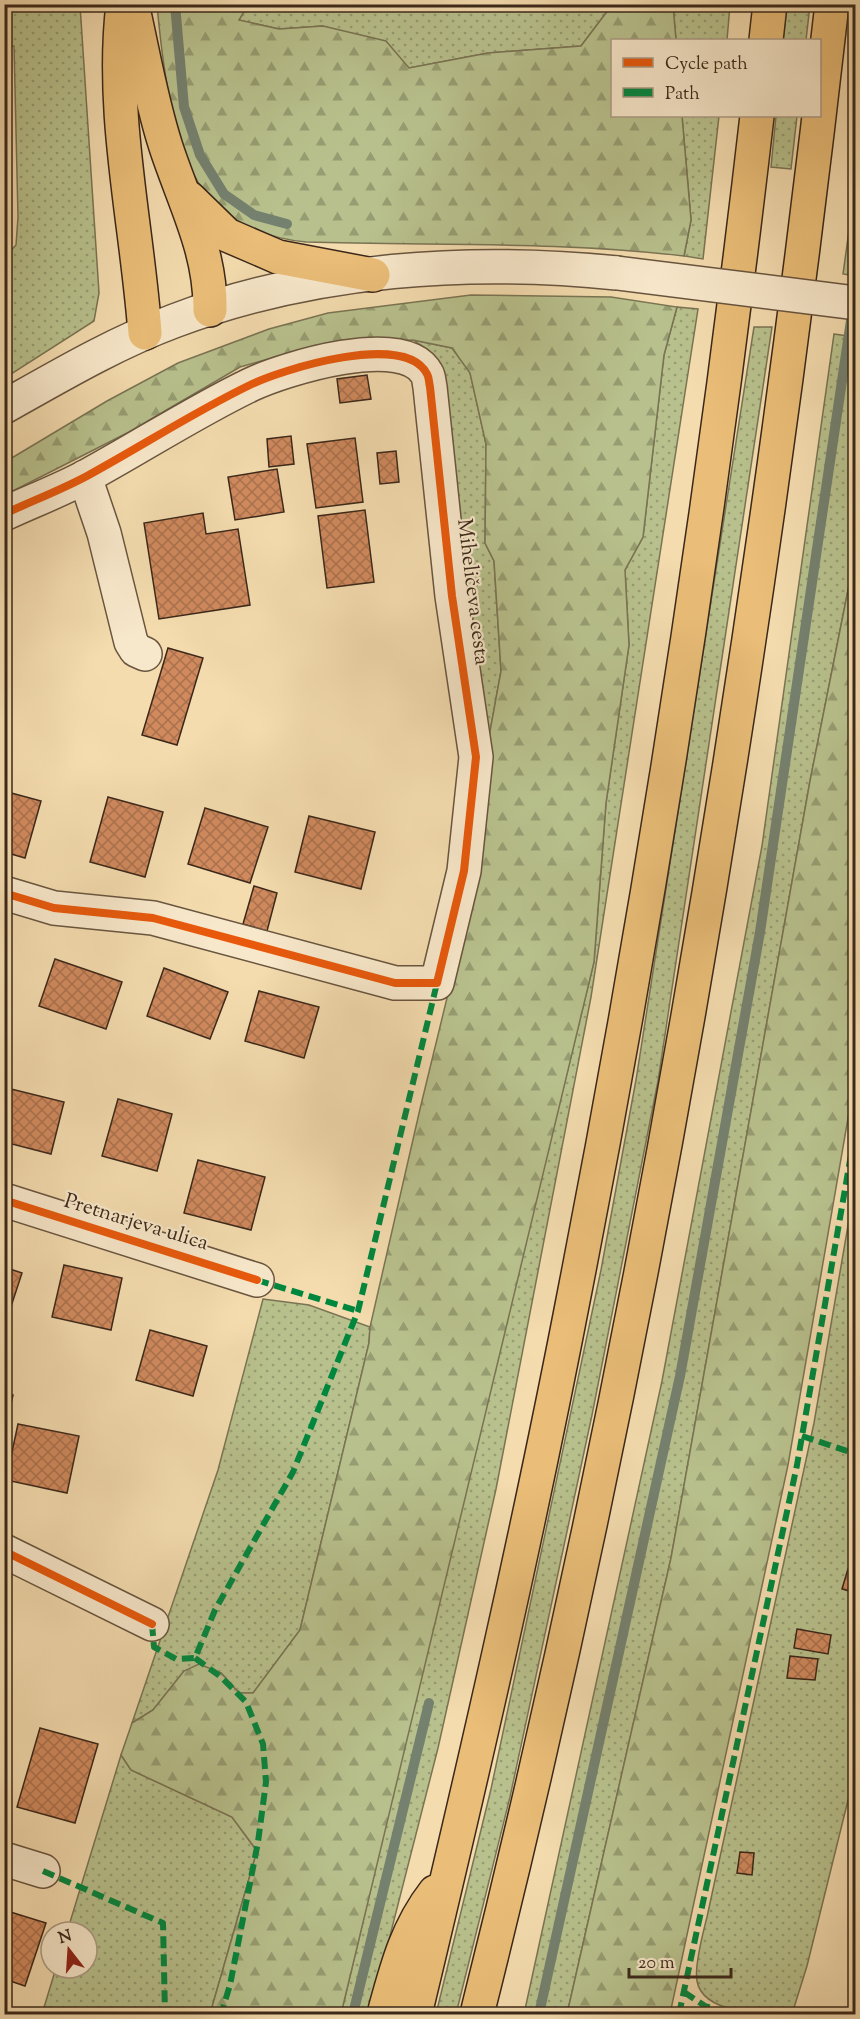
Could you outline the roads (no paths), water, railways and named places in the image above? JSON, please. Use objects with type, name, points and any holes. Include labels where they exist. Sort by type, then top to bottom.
[{"type":"highway","points":[[123,4],[118,44],[120,116],[145,333]]},
{"type":"highway","points":[[132,4],[166,146],[206,264],[210,310]]},
{"type":"highway","points":[[766,39],[770,4]]},
{"type":"highway","points":[[821,103],[832,4]]},
{"type":"highway","points":[[415,2014],[448,1877],[544,1446],[638,951],[701,555],[757,117]]},
{"type":"highway","points":[[477,2014],[493,1953],[595,1497],[698,962],[773,481],[805,247],[819,117]]},
{"type":"highway","points":[[183,193],[227,235],[278,257],[373,275]]},
{"type":"highway","points":[[384,2014],[401,1948],[422,1909],[448,1877]]},
{"type":"highway","points":[[493,1953],[495,2014]]},
{"type":"street","points":[[4,407],[80,364],[145,333],[252,297],[343,278],[493,267],[555,268],[617,273],[855,303]]},
{"type":"street","name":"Miheličeva cesta","points":[[4,514],[85,477],[252,384],[318,361],[382,354],[416,363],[426,373],[430,387],[452,596],[476,757],[464,871],[436,983],[395,983],[153,918],[54,909],[4,893]]},
{"type":"street","points":[[85,477],[104,533],[131,642],[136,650],[145,654]]},
{"type":"street","name":"Pretnarjeva ulica","points":[[4,1200],[257,1280]]},
{"type":"street","points":[[4,1551],[152,1624]]},
{"type":"street","points":[[4,1860],[43,1871]]},
{"type":"waterway","points":[[175,4],[184,107],[200,155],[224,194],[254,215],[287,224]]},
{"type":"waterway","points":[[539,2014],[680,1376],[760,932],[853,307]]},
{"type":"waterway","points":[[353,2014],[429,1703]]}]
